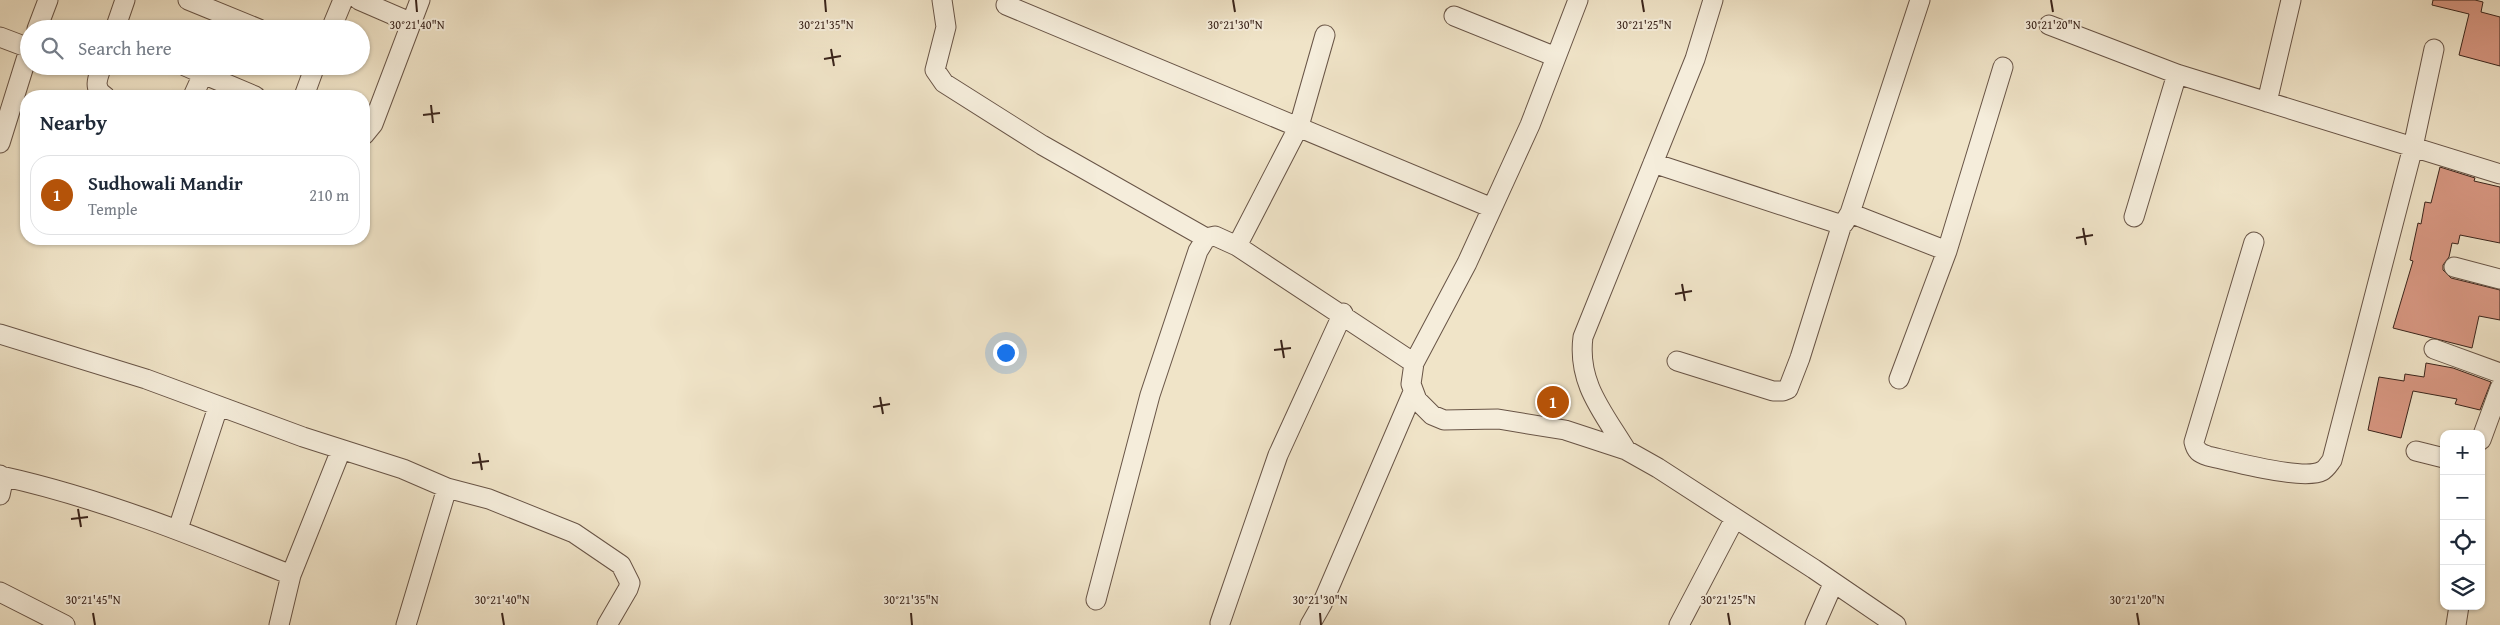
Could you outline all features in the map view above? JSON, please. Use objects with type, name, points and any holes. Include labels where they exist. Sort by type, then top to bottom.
[{"type":"street","points":[[40,20],[48,0]]},
{"type":"street","points":[[118,20],[125,0]]},
{"type":"street","points":[[188,0],[237,20]]},
{"type":"street","points":[[335,20],[343,0]]},
{"type":"street","points":[[359,0],[412,23]]},
{"type":"street","points":[[370,128],[420,0]]},
{"type":"street","points":[[942,0],[946,27],[935,70],[938,77],[944,82],[1042,145],[1206,238],[1215,236],[1237,246],[1343,314],[1414,363]]},
{"type":"street","points":[[1578,0],[1530,125],[1467,263],[1414,363],[1411,377],[1413,392],[1422,407],[1432,415],[1444,420],[1498,419],[1565,430],[1626,450],[1735,518],[1896,625]]},
{"type":"street","points":[[1626,450],[1595,398],[1582,367],[1581,354],[1585,329],[1695,60],[1713,0]]},
{"type":"street","points":[[1677,362],[1779,392],[1788,388],[1803,350],[1920,0]]},
{"type":"street","points":[[2267,102],[2291,0]]},
{"type":"street","points":[[1006,5],[1492,208]]},
{"type":"street","points":[[1454,16],[1556,57]]},
{"type":"street","points":[[2049,26],[2177,74],[2500,174]]},
{"type":"street","points":[[1237,246],[1299,126],[1325,35]]},
{"type":"street","points":[[0,37],[20,45]]},
{"type":"street","points":[[2254,242],[2194,442],[2195,447],[2200,453],[2208,456],[2288,472],[2312,474],[2323,471],[2332,460],[2413,147],[2434,49]]},
{"type":"street","points":[[1899,379],[1947,251],[2003,67]]},
{"type":"street","points":[[2134,217],[2177,74]]},
{"type":"street","points":[[0,144],[21,75]]},
{"type":"street","points":[[98,90],[96,85],[99,75]]},
{"type":"street","points":[[196,90],[203,75]]},
{"type":"street","points":[[205,75],[241,90]]},
{"type":"street","points":[[306,90],[312,75]]},
{"type":"street","points":[[1653,163],[1846,219],[1947,251]]},
{"type":"street","points":[[1096,600],[1150,395],[1198,251],[1206,238]]},
{"type":"street","points":[[2454,267],[2500,278]]},
{"type":"street","points":[[1220,623],[1278,456],[1343,314]]},
{"type":"street","points":[[0,334],[146,379],[218,407],[246,414],[341,450],[403,469],[447,488],[489,499],[574,533],[621,565],[630,583],[607,625]]},
{"type":"street","points":[[2434,349],[2500,373]]},
{"type":"street","points":[[2485,430],[2500,388]]},
{"type":"street","points":[[1310,625],[1322,604],[1413,392]]},
{"type":"street","points":[[178,529],[218,407]]},
{"type":"street","points":[[279,625],[291,575],[341,450]]},
{"type":"street","points":[[2416,451],[2440,457]]},
{"type":"street","points":[[0,495],[3,488],[1,476],[57,491],[178,529],[291,575]]},
{"type":"street","points":[[406,625],[447,488]]},
{"type":"street","points":[[1679,625],[1735,518]]},
{"type":"street","points":[[1816,625],[1833,584]]},
{"type":"street","points":[[0,592],[65,625]]},
{"type":"street","points":[[2456,625],[2458,610]]},
{"type":"building","points":[[2433,0],[2475,0],[2483,2],[2481,12],[2500,17],[2500,66],[2459,55],[2469,14],[2432,5]]},
{"type":"building","points":[[2440,167],[2475,178],[2474,181],[2500,187],[2500,243],[2460,235],[2458,244],[2452,243],[2449,257],[2443,265],[2443,270],[2451,278],[2500,290],[2500,320],[2479,316],[2472,348],[2393,328],[2413,261],[2410,260],[2418,223],[2421,224],[2425,202],[2431,203]]},
{"type":"building","points":[[2426,363],[2453,368],[2491,382],[2480,410],[2455,404],[2457,399],[2413,391],[2401,438],[2368,430],[2379,377],[2404,381],[2405,374],[2424,377]]},
{"type":"place","name":"Sudhowali Mandir","points":[[1553,402]]}]
